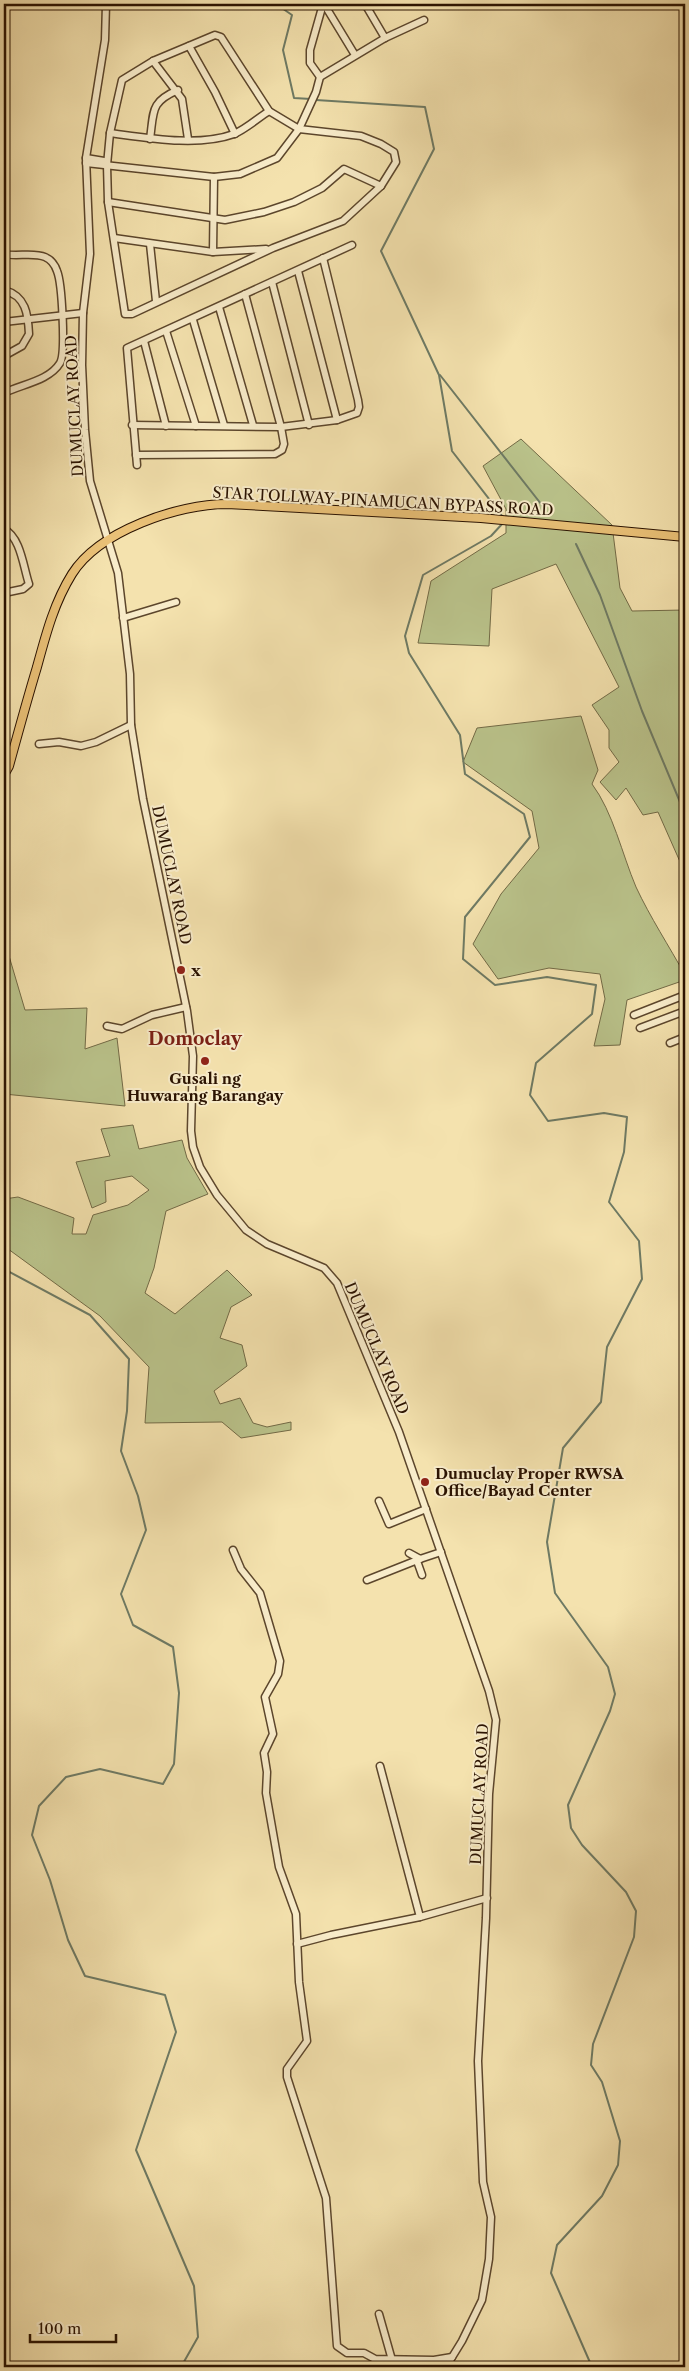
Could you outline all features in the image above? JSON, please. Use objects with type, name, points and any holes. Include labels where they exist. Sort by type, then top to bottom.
[{"type":"main road","name":"STAR TOLLWAY-PINAMUCAN BYPASS ROAD","points":[[4,775],[54,607],[73,572],[93,551],[130,528],[154,517],[204,504],[481,518],[685,537]]},
{"type":"street","name":"DUMUCLAY ROAD","points":[[106,4],[105,40],[86,160],[90,254],[83,313],[82,374],[90,481],[118,573],[130,674],[130,725],[143,798],[186,1006],[193,1056],[191,1131],[200,1167],[218,1195],[246,1230],[266,1244],[324,1268],[337,1283],[399,1432],[489,1691],[496,1720],[489,1794],[486,1898],[478,2036],[483,2182],[491,2217],[489,2259],[482,2300],[446,2367]]},
{"type":"street","points":[[323,4],[355,55]]},
{"type":"street","points":[[320,77],[310,63],[310,50],[323,4]]},
{"type":"street","points":[[365,4],[385,38]]},
{"type":"street","points":[[86,160],[214,177],[240,174],[278,158],[299,129],[316,92],[320,77],[385,38],[424,20]]},
{"type":"street","points":[[215,35],[221,37],[269,111],[299,129],[361,136],[381,144],[394,152],[396,162],[381,186],[343,221],[273,248],[132,314],[123,313],[108,202],[110,133],[122,80],[153,61],[189,46],[215,35]]},
{"type":"street","points":[[189,46],[215,92],[235,134]]},
{"type":"street","points":[[153,61],[178,90],[185,110],[188,139]]},
{"type":"street","points":[[150,138],[154,110],[161,97],[178,90]]},
{"type":"street","points":[[110,133],[150,138],[208,141],[235,134],[269,111]]},
{"type":"street","points":[[108,202],[225,220],[264,212],[294,202],[322,188],[344,168],[381,186]]},
{"type":"street","points":[[213,252],[214,177]]},
{"type":"street","points":[[114,238],[213,252],[273,248]]},
{"type":"street","points":[[150,244],[156,302]]},
{"type":"street","points":[[137,465],[132,425],[127,348],[193,320],[352,245]]},
{"type":"street","points":[[4,254],[44,256],[52,261],[58,272],[63,317],[62,361],[54,370],[43,377],[4,393]]},
{"type":"street","points":[[132,425],[253,425],[281,427],[309,425],[337,420],[355,414],[359,407],[323,258]]},
{"type":"street","points":[[298,271],[337,420]]},
{"type":"street","points":[[272,282],[309,425]]},
{"type":"street","points":[[4,290],[19,297],[24,303],[30,334],[22,346],[4,356]]},
{"type":"street","points":[[136,455],[275,454],[283,447],[281,427],[245,294]]},
{"type":"street","points":[[219,307],[253,425]]},
{"type":"street","points":[[4,322],[63,317],[83,313]]},
{"type":"street","points":[[193,320],[224,425]]},
{"type":"street","points":[[166,331],[196,426]]},
{"type":"street","points":[[144,341],[166,426]]},
{"type":"street","points":[[4,529],[11,533],[17,543],[29,584],[23,589],[4,593]]},
{"type":"street","points":[[123,618],[176,602]]},
{"type":"street","points":[[39,744],[59,742],[80,746],[96,742],[130,725]]},
{"type":"street","points":[[634,1015],[685,995]]},
{"type":"street","points":[[107,1026],[122,1029],[152,1015],[186,1006]]},
{"type":"street","points":[[640,1028],[685,1011]]},
{"type":"street","points":[[670,1043],[685,1037]]},
{"type":"street","points":[[379,1501],[388,1524],[426,1509]]},
{"type":"street","points":[[232,1550],[241,1569],[260,1593],[280,1661],[278,1674],[265,1698],[273,1734],[264,1753],[267,1772],[266,1793],[279,1867],[292,1896],[296,1914],[297,1944],[307,2041],[287,2068],[287,2077],[326,2198],[337,2346],[347,2353],[360,2353],[375,2359],[434,2360],[452,2357]]},
{"type":"street","points":[[409,1552],[418,1560],[422,1575]]},
{"type":"street","points":[[368,1580],[441,1552]]},
{"type":"street","points":[[380,1766],[420,1917]]},
{"type":"street","points":[[297,1944],[331,1935],[420,1917],[486,1898]]},
{"type":"street","points":[[379,2314],[392,2360]]},
{"type":"green space","points":[[521,439],[612,525],[620,588],[632,611],[685,610],[685,873],[658,812],[643,815],[626,788],[616,800],[600,782],[619,762],[609,748],[609,730],[592,705],[619,687],[556,564],[492,589],[489,646],[418,643],[431,581],[506,533],[506,509],[483,466]]},
{"type":"green space","points":[[581,716],[598,770],[592,784],[606,807],[636,887],[685,975],[685,980],[627,1000],[620,1045],[594,1046],[605,999],[600,974],[549,968],[498,979],[473,944],[501,894],[539,848],[532,811],[463,762],[477,728]]},
{"type":"green space","points":[[4,939],[25,1010],[87,1008],[85,1049],[117,1038],[125,1106],[4,1094]]},
{"type":"green space","points":[[133,1125],[139,1149],[182,1140],[187,1158],[208,1194],[166,1211],[154,1268],[145,1293],[175,1314],[227,1270],[252,1295],[231,1307],[220,1338],[242,1345],[247,1366],[214,1391],[220,1404],[240,1398],[253,1423],[267,1427],[291,1422],[291,1430],[241,1438],[222,1422],[145,1423],[149,1367],[100,1316],[4,1246],[4,1199],[18,1197],[74,1218],[72,1234],[86,1234],[93,1215],[128,1205],[149,1190],[132,1176],[105,1181],[106,1202],[92,1208],[76,1162],[110,1156],[101,1129]]},
{"type":"waterway","points":[[276,4],[292,15],[283,50],[294,98],[311,99]]},
{"type":"waterway","points":[[316,100],[425,107],[434,149],[381,251],[439,375],[452,451],[503,517]]},
{"type":"waterway","points":[[440,375],[545,509]]},
{"type":"waterway","points":[[503,523],[491,536],[423,575],[405,636],[409,653],[460,735],[465,774],[524,814],[530,837],[465,917],[463,959],[495,985],[547,977],[596,985],[592,1014],[536,1063],[530,1095],[548,1121],[604,1113],[627,1117],[624,1152],[609,1202],[639,1241],[642,1279],[607,1347],[601,1402],[563,1448],[547,1542],[555,1593],[608,1667],[615,1694],[610,1711],[568,1805],[571,1828],[582,1845],[626,1892],[636,1911],[634,1937],[593,2044],[591,2065],[602,2082],[620,2141],[618,2165],[602,2196],[557,2245],[551,2273],[592,2367]]},
{"type":"waterway","points":[[576,544],[600,595],[642,711],[685,814]]},
{"type":"waterway","points":[[4,1269],[90,1315],[129,1359],[127,1411],[121,1451],[138,1496],[146,1530],[121,1594],[133,1625],[173,1647],[179,1693],[174,1764],[163,1784],[100,1769],[66,1777],[39,1806],[32,1835],[50,1880],[68,1940],[85,1976],[165,1995],[176,2032],[136,2150],[194,2286],[198,2337],[181,2367]]},
{"type":"place","name":"x","points":[[181,970]]},
{"type":"place","name":"Gusali ng Huwarang Barangay","points":[[205,1061]]},
{"type":"place","name":"Dumuclay Proper RWSA Office/Bayad Center","points":[[425,1482]]},
{"type":"district","name":"Domoclay","points":[[195,1039]]}]
